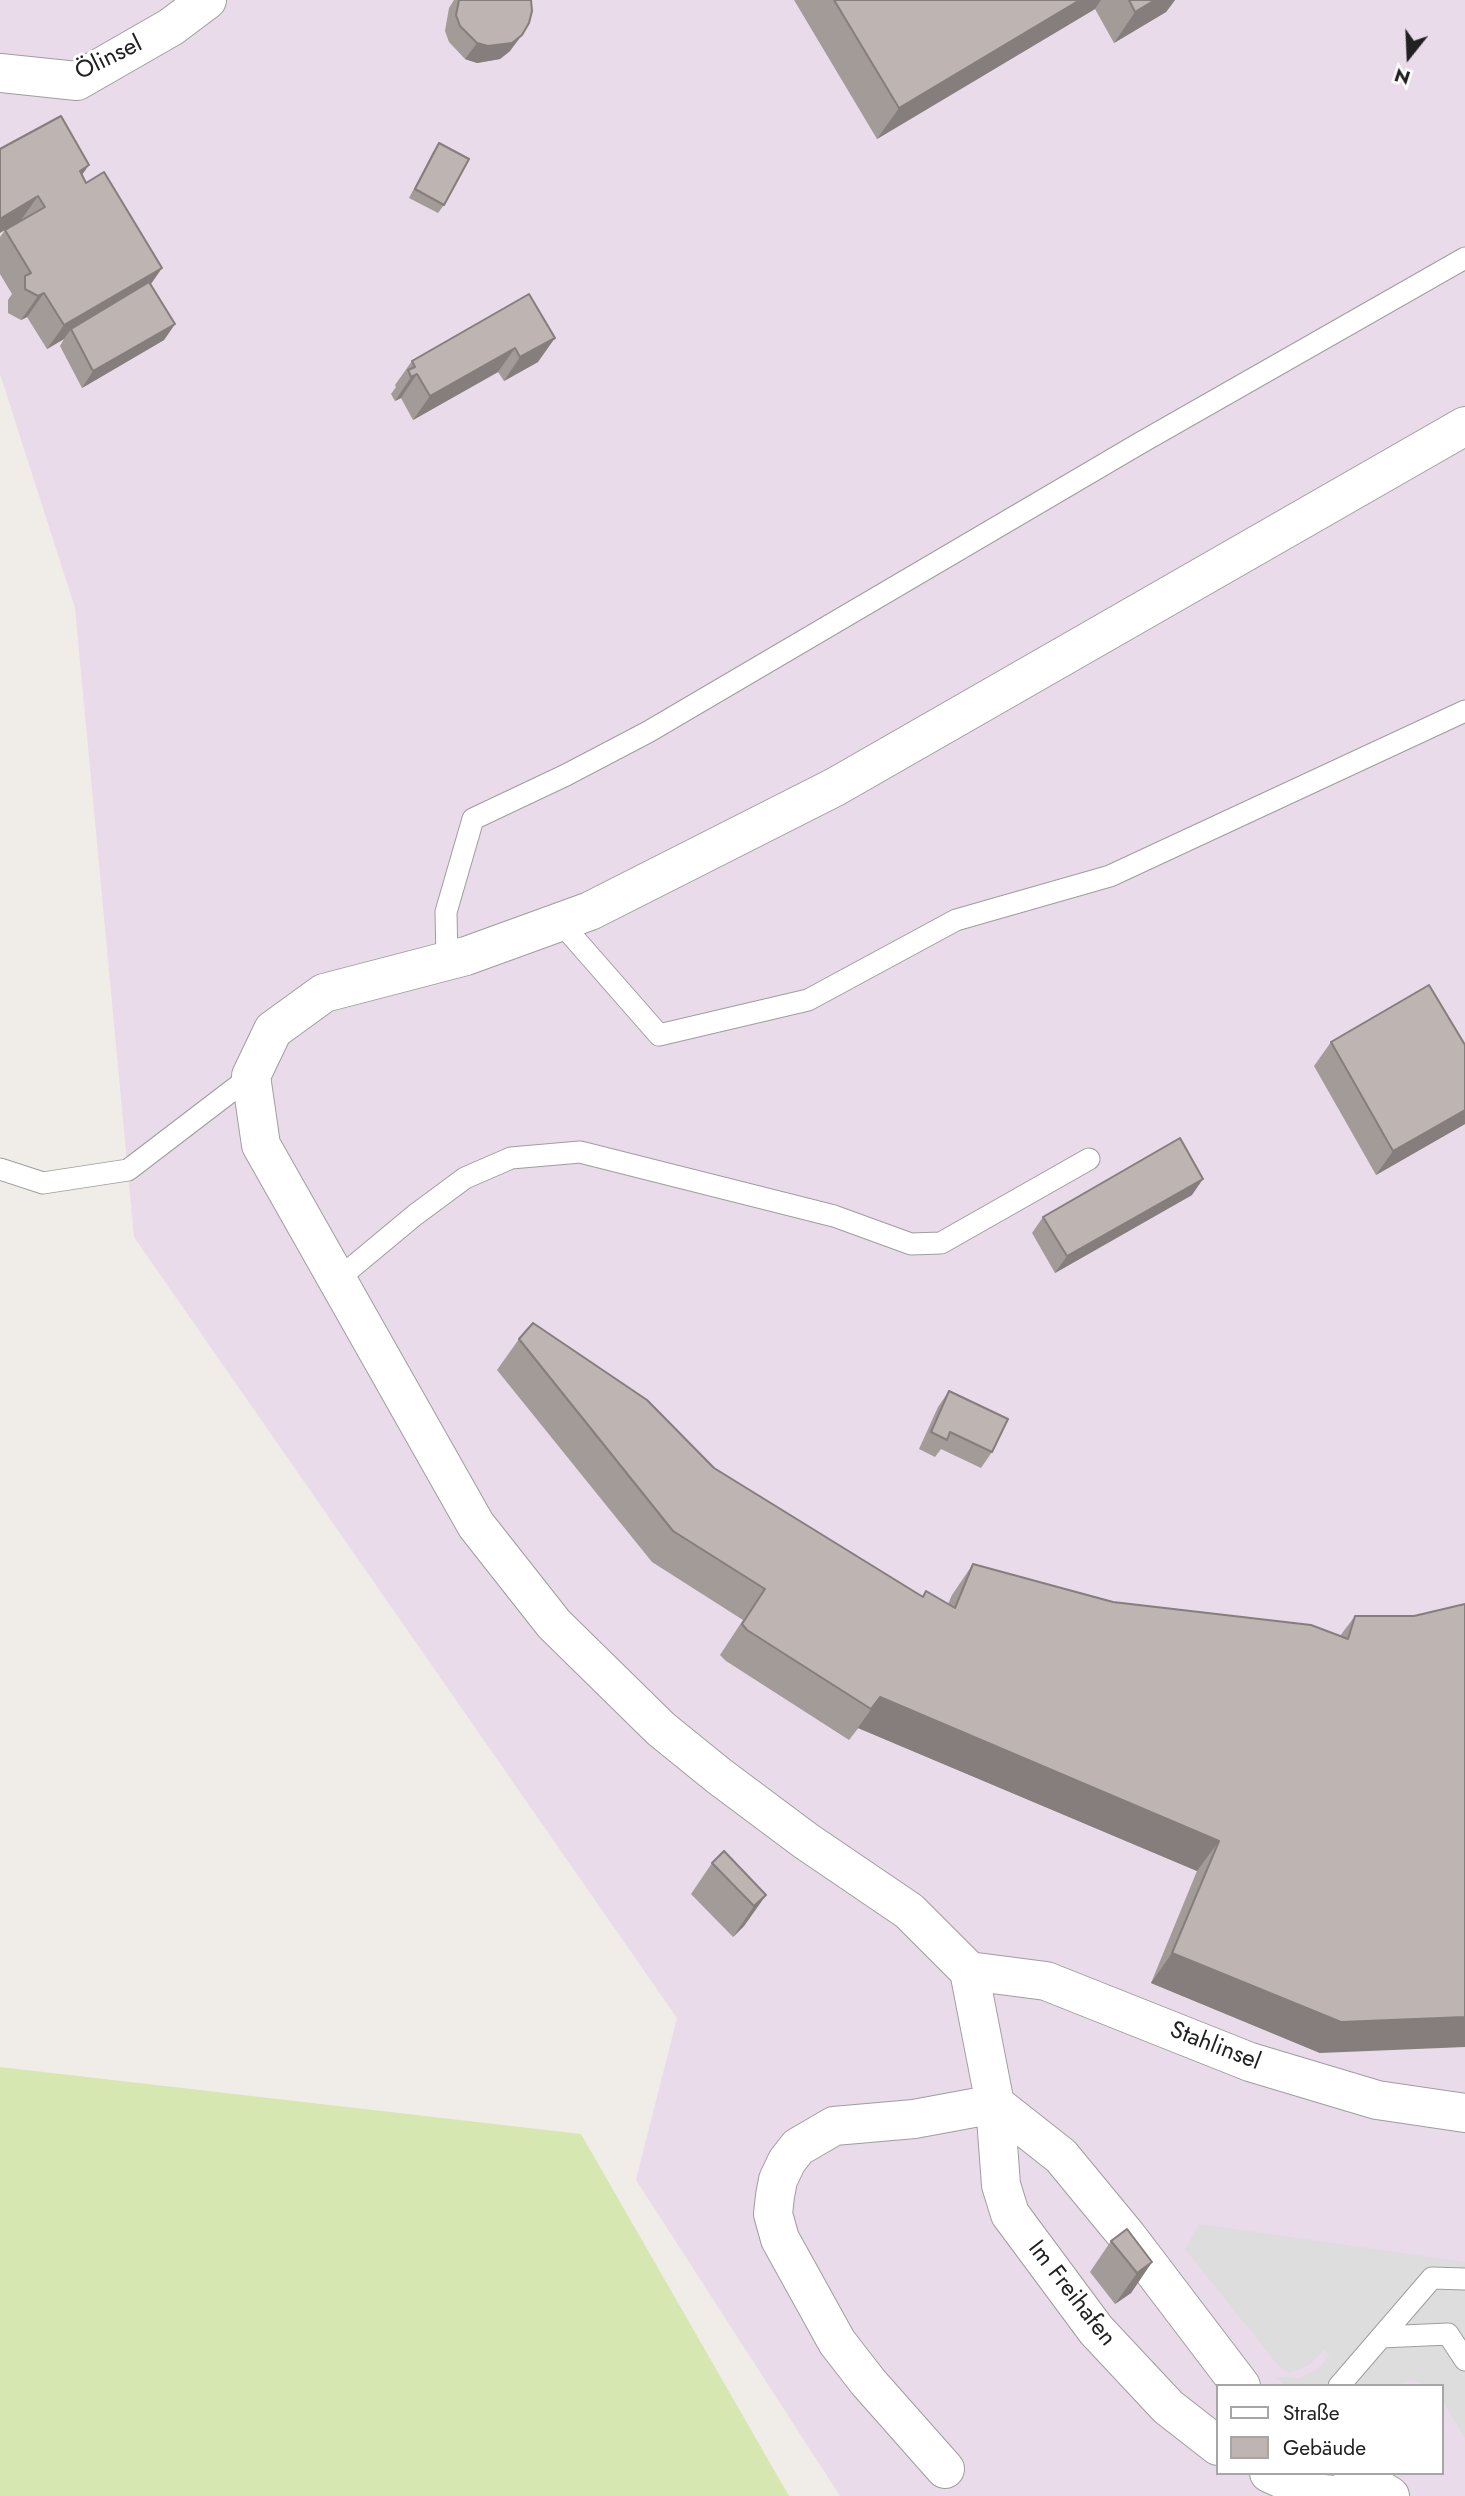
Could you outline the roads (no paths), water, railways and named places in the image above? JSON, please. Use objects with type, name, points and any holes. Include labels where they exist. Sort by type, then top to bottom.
[{"type":"street","name":"Ölinsel","points":[[0,73],[77,81],[171,27],[207,0]]},
{"type":"street","points":[[969,1970],[909,1911],[806,1841],[719,1776],[661,1728],[554,1624],[476,1525],[261,1144],[251,1076],[272,1030],[324,993],[447,961],[590,911],[835,786],[1465,426]]},
{"type":"street","name":"Im Freihafen","points":[[969,1970],[995,2104],[1001,2185],[1010,2214],[1096,2330],[1168,2407],[1216,2443]]},
{"type":"street","name":"Stahlinsel","points":[[969,1970],[1046,1981],[1250,2062],[1364,2096],[1465,2113]]},
{"type":"street","points":[[945,2469],[836,2342],[780,2239],[773,2214],[778,2180],[787,2161],[799,2147],[823,2130],[853,2123],[914,2119],[995,2104],[1061,2156],[1127,2236],[1239,2384]]},
{"type":"street","points":[[1273,2475],[1313,2493],[1343,2496]]},
{"type":"street","points":[[1356,2475],[1391,2496]]},
{"type":"lane","points":[[447,961],[446,912],[473,819],[648,732],[1142,442],[1465,258]]},
{"type":"lane","points":[[559,922],[659,1035],[808,1000],[956,920],[1110,876],[1465,710]]},
{"type":"lane","points":[[0,1169],[43,1183],[128,1170],[251,1076]]},
{"type":"lane","points":[[338,1279],[415,1215],[465,1178],[511,1158],[580,1152],[834,1216],[911,1244],[941,1243],[1089,1159]]},
{"type":"lane","points":[[1341,2384],[1432,2278],[1465,2279]]},
{"type":"lane","points":[[1381,2337],[1448,2334],[1465,2360]]}]
